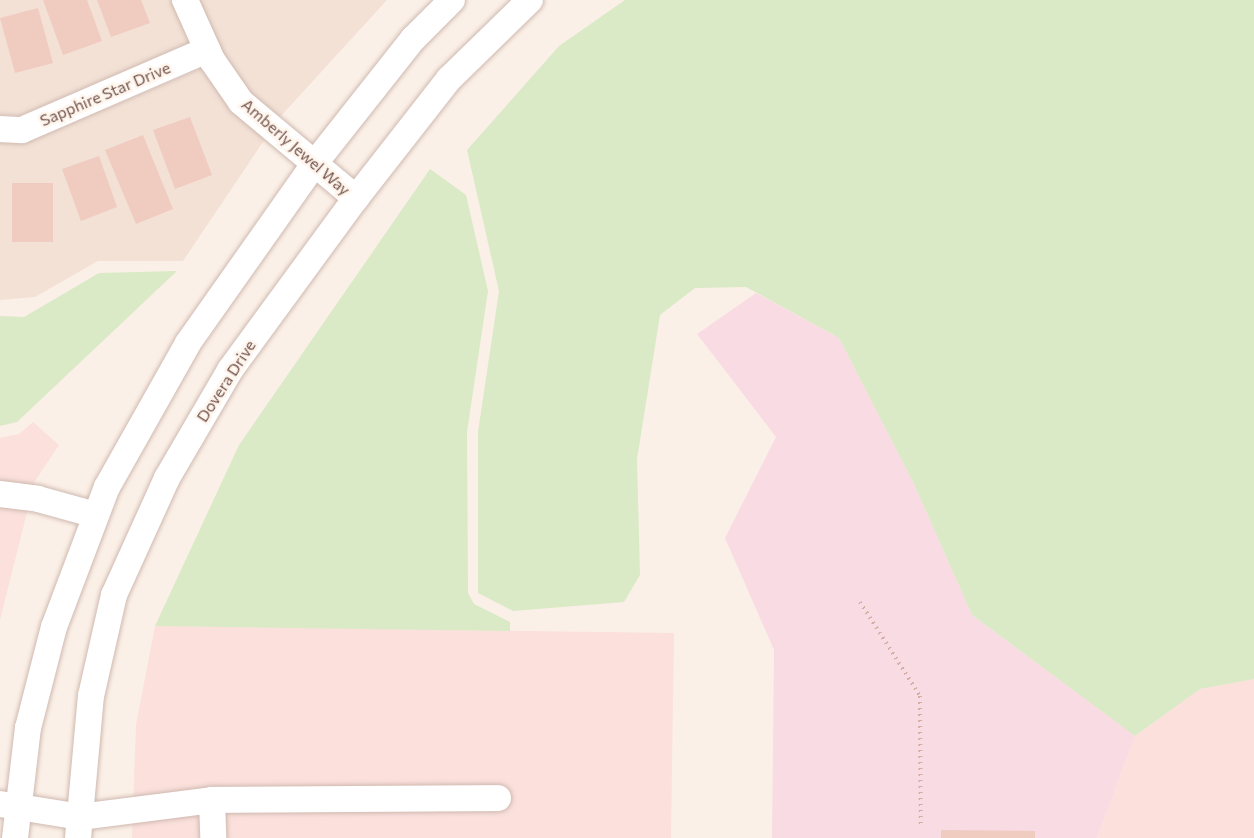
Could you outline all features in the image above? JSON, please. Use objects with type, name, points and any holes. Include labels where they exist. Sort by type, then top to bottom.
[{"type":"street","name":"Amberly Jewel Way","points":[[185,0],[207,50],[241,102],[356,198]]},
{"type":"street","points":[[15,838],[10,805],[54,627],[106,488],[188,343],[315,163],[413,39],[452,0]]},
{"type":"street","name":"Dovera Drive","points":[[79,828],[91,696],[114,595],[167,478],[230,370],[356,198],[449,79],[530,0]]},
{"type":"street","name":"Sapphire Star Drive","points":[[0,129],[22,130],[207,50]]},
{"type":"street","points":[[0,494],[38,499],[96,515]]},
{"type":"street","points":[[10,805],[79,828],[212,800],[498,798]]},
{"type":"street","points":[[212,800],[213,838]]},
{"type":"path","points":[[860,602],[920,696],[921,826]]},
{"type":"shaded area","points":[[0,0],[173,0],[190,43],[20,116],[0,115]]},
{"type":"shaded area","points":[[199,0],[387,0],[280,117],[250,92],[223,53]]},
{"type":"shaded area","points":[[202,68],[232,111],[265,139],[183,261],[98,261],[35,297],[0,300],[0,143],[26,143]]},
{"type":"shaded area","points":[[756,293],[839,338],[914,484],[972,615],[1135,736],[1097,838],[772,838],[774,650],[725,538],[776,437],[697,334]]},
{"type":"shaded area","points":[[33,422],[59,445],[35,481],[0,620],[0,438],[19,434]]},
{"type":"shaded area","points":[[155,626],[674,633],[671,838],[132,838],[136,725]]},
{"type":"shaded area","points":[[1254,679],[1254,838],[1097,838],[1135,736],[1200,689]]},
{"type":"green space","points":[[625,0],[1254,0],[1254,679],[1200,689],[1135,736],[972,615],[914,484],[839,338],[746,287],[695,288],[660,315],[637,459],[640,575],[624,602],[513,611],[478,593],[478,432],[499,291],[467,150],[559,46]]},
{"type":"green space","points":[[430,169],[466,195],[488,291],[467,432],[468,593],[474,604],[510,622],[510,631],[155,626],[239,445]]},
{"type":"green space","points":[[177,271],[17,422],[0,426],[0,316],[24,317],[99,273]]},
{"type":"building","points":[[43,0],[87,0],[102,41],[63,55]]},
{"type":"building","points":[[97,0],[141,0],[150,23],[111,37]]},
{"type":"building","points":[[38,8],[53,63],[15,73],[0,18]]},
{"type":"building","points":[[190,117],[212,175],[175,189],[153,130]]},
{"type":"building","points":[[143,135],[173,209],[136,224],[105,150]]},
{"type":"building","points":[[99,156],[117,207],[81,221],[62,169]]},
{"type":"building","points":[[12,183],[53,183],[53,242],[12,242]]},
{"type":"building","points":[[941,830],[1035,831],[1035,838],[941,838]]}]
